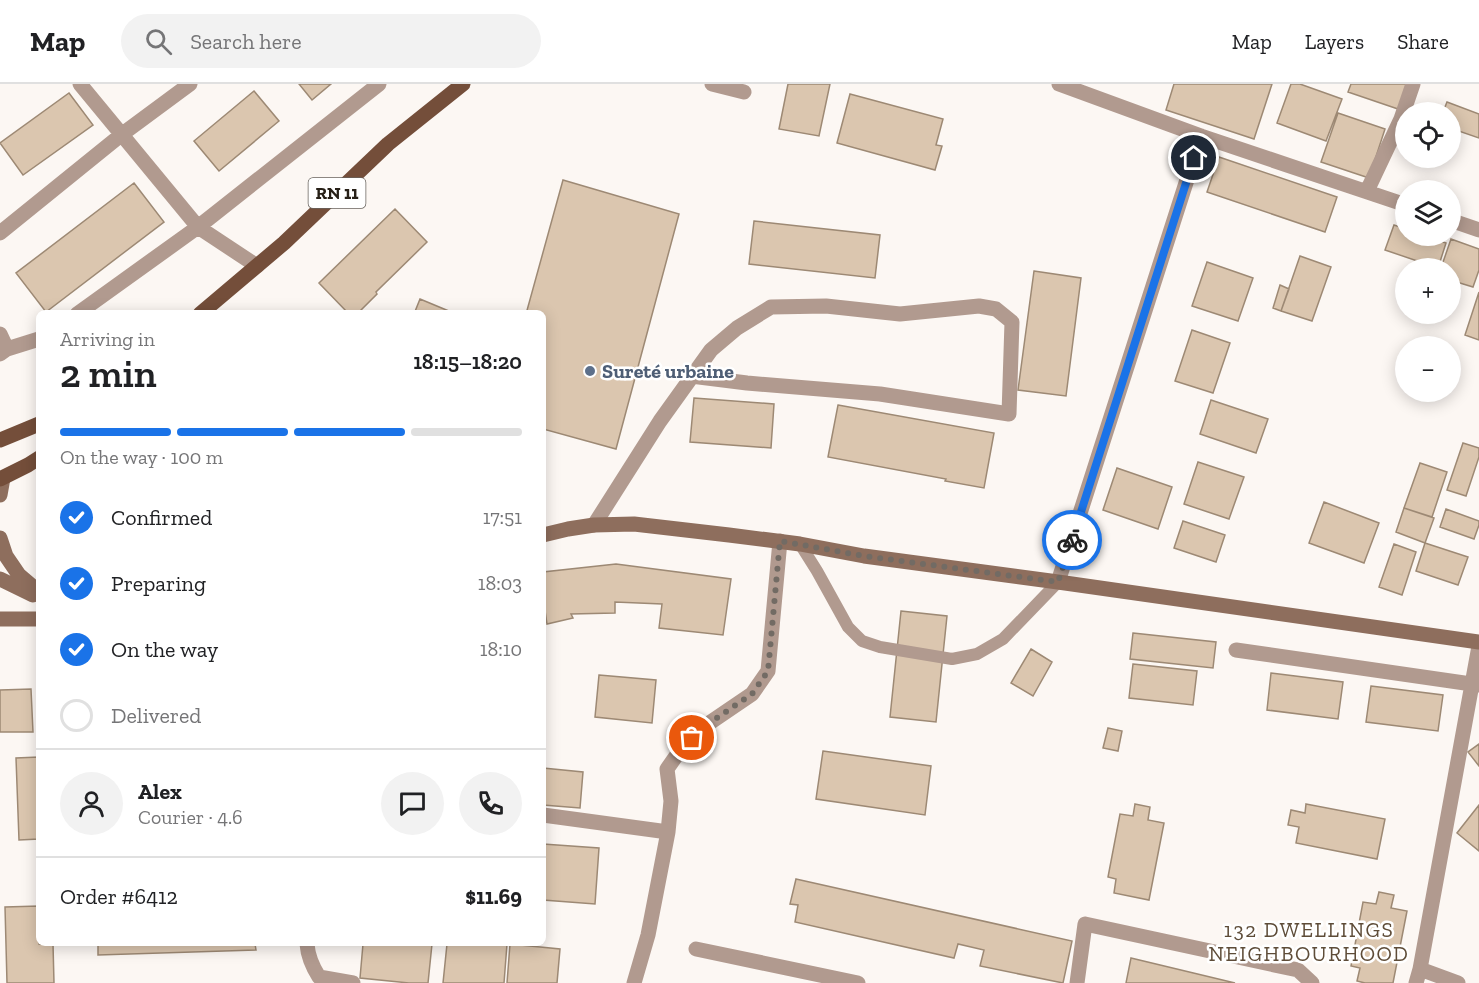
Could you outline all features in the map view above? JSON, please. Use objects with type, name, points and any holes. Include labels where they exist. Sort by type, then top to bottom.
[{"type":"main road","name":"RN 11","points":[[205,310],[284,243],[388,144],[463,84]]},
{"type":"main road","points":[[0,440],[36,425]]},
{"type":"main road","points":[[0,495],[1,478],[36,460]]},
{"type":"main road","points":[[546,534],[594,525],[634,524],[780,541],[864,556],[1479,644]]},
{"type":"main road","points":[[0,538],[6,556],[19,575],[36,589]]},
{"type":"main road","points":[[0,579],[36,596]]},
{"type":"main road","points":[[0,619],[36,619]]},
{"type":"street","points":[[80,84],[198,227],[257,266]]},
{"type":"street","points":[[0,233],[122,135],[190,84]]},
{"type":"street","points":[[83,310],[198,227],[379,84]]},
{"type":"street","points":[[712,84],[744,92]]},
{"type":"street","points":[[1059,84],[1201,136],[1395,201]]},
{"type":"street","points":[[1366,191],[1401,119],[1413,84]]},
{"type":"street","points":[[1058,582],[1201,136]]},
{"type":"street","points":[[1461,224],[1479,230]]},
{"type":"street","points":[[594,525],[660,421],[691,376],[711,350],[737,328],[771,307],[826,306],[900,314],[980,306],[996,309],[1012,322],[1009,414],[880,394],[691,376]]},
{"type":"street","points":[[0,334],[4,352],[36,340]]},
{"type":"street","points":[[634,983],[648,935],[668,832],[671,801],[668,770],[681,748],[702,728],[752,694],[768,671],[780,541]]},
{"type":"street","points":[[1458,983],[1418,976],[1476,685],[1479,644]]},
{"type":"street","points":[[1236,650],[1476,685]]},
{"type":"street","points":[[546,815],[668,832]]},
{"type":"street","points":[[1077,983],[1085,924],[1298,970],[1312,983]]},
{"type":"street","points":[[307,946],[308,956],[319,977],[353,983]]},
{"type":"street","points":[[696,949],[858,983]]},
{"type":"lane","points":[[800,544],[848,627],[862,641],[880,647],[952,659],[977,654],[1003,639],[1058,582]]},
{"type":"building","points":[[299,84],[331,84],[312,100]]},
{"type":"building","points":[[788,84],[830,84],[819,136],[779,129]]},
{"type":"building","points":[[1174,84],[1272,84],[1254,139],[1166,110]]},
{"type":"building","points":[[1291,84],[1300,84],[1342,99],[1326,141],[1277,123]]},
{"type":"building","points":[[1351,84],[1407,84],[1401,102],[1395,102],[1395,108],[1348,92]]},
{"type":"building","points":[[254,91],[279,121],[219,171],[194,141]]},
{"type":"building","points":[[69,93],[93,125],[23,175],[0,143]]},
{"type":"building","points":[[850,94],[943,119],[936,145],[942,146],[935,170],[837,143]]},
{"type":"building","points":[[1461,107],[1479,114],[1479,138],[1461,132]]},
{"type":"building","points":[[1338,113],[1385,129],[1369,178],[1321,162]]},
{"type":"building","points":[[1219,157],[1337,197],[1325,232],[1207,192]]},
{"type":"building","name":"Sureté urbaine","points":[[563,180],[679,214],[616,449],[546,430],[546,310],[527,310]]},
{"type":"building","points":[[134,183],[164,222],[49,310],[44,310],[16,273]]},
{"type":"building","points":[[395,209],[427,242],[361,310],[345,310],[319,283]]},
{"type":"building","points":[[754,221],[880,235],[875,278],[749,264]]},
{"type":"building","points":[[1394,225],[1395,246],[1445,246],[1441,258],[1409,258],[1385,250]]},
{"type":"building","points":[[1461,243],[1479,249],[1479,270],[1473,287],[1461,283],[1461,258],[1444,258],[1449,246],[1461,246]]},
{"type":"building","points":[[1300,256],[1331,267],[1312,321],[1281,311]]},
{"type":"building","points":[[1207,262],[1253,278],[1238,321],[1192,306]]},
{"type":"building","points":[[1034,271],[1081,278],[1066,396],[1018,390]]},
{"type":"building","points":[[1280,285],[1289,289],[1281,311],[1273,308]]},
{"type":"building","points":[[1479,292],[1479,340],[1465,335]]},
{"type":"building","points":[[420,299],[446,310],[416,310]]},
{"type":"building","points":[[1192,330],[1230,343],[1213,393],[1175,381]]},
{"type":"building","points":[[694,398],[774,404],[771,448],[690,442]]},
{"type":"building","points":[[1211,400],[1268,419],[1256,453],[1200,434]]},
{"type":"building","points":[[838,405],[994,433],[984,488],[828,457]]},
{"type":"building","points":[[1463,443],[1479,448],[1479,457],[1466,496],[1447,490]]},
{"type":"building","points":[[1198,462],[1244,477],[1229,519],[1184,504]]},
{"type":"building","points":[[1420,463],[1447,472],[1432,517],[1404,508]]},
{"type":"building","points":[[1117,468],[1172,487],[1158,529],[1103,510]]},
{"type":"building","points":[[1324,502],[1379,523],[1364,563],[1309,543]]},
{"type":"building","points":[[1404,508],[1434,518],[1425,543],[1396,532]]},
{"type":"building","points":[[1446,509],[1479,521],[1474,539],[1440,527]]},
{"type":"building","points":[[1183,521],[1225,535],[1216,562],[1174,548]]},
{"type":"building","points":[[1425,543],[1468,557],[1458,585],[1416,571]]},
{"type":"building","points":[[1394,544],[1416,552],[1402,595],[1379,587]]},
{"type":"building","points":[[616,564],[731,579],[723,635],[659,628],[662,604],[615,602],[615,613],[571,614],[573,618],[547,624],[546,572]]},
{"type":"building","points":[[901,611],[947,616],[936,722],[890,717]]},
{"type":"building","points":[[1133,633],[1216,642],[1213,668],[1130,659]]},
{"type":"building","points":[[1031,649],[1052,662],[1033,696],[1011,683]]},
{"type":"building","points":[[1133,664],[1197,671],[1193,705],[1129,698]]},
{"type":"building","points":[[1271,673],[1343,682],[1338,719],[1267,710]]},
{"type":"building","points":[[599,675],[656,680],[652,723],[595,717]]},
{"type":"building","points":[[1371,686],[1443,695],[1438,731],[1366,722]]},
{"type":"building","points":[[31,689],[33,732],[0,732],[0,690]]},
{"type":"building","points":[[1108,728],[1122,731],[1118,751],[1103,748]]},
{"type":"building","points":[[1479,744],[1479,766],[1468,752]]},
{"type":"building","points":[[823,751],[931,766],[925,815],[816,799]]},
{"type":"building","points":[[36,757],[36,839],[19,840],[16,758]]},
{"type":"building","points":[[546,768],[583,772],[580,808],[546,805]]},
{"type":"building","points":[[1135,804],[1150,807],[1148,820],[1164,823],[1149,900],[1114,893],[1116,879],[1108,877],[1120,814],[1133,816]]},
{"type":"building","points":[[1306,804],[1385,819],[1377,859],[1296,843],[1299,827],[1288,825],[1291,810],[1305,813]]},
{"type":"building","points":[[1479,805],[1479,851],[1457,833]]},
{"type":"building","points":[[546,844],[599,848],[595,904],[546,900]]},
{"type":"building","points":[[796,879],[1072,941],[1063,983],[980,966],[984,950],[958,944],[954,958],[795,922],[798,905],[790,904]]},
{"type":"building","points":[[1379,892],[1394,895],[1391,908],[1407,911],[1393,983],[1365,983],[1357,981],[1360,968],[1351,966],[1363,902],[1376,904]]},
{"type":"building","points":[[36,906],[36,946],[53,946],[54,983],[7,983],[5,907]]},
{"type":"building","points":[[98,946],[255,946],[256,950],[98,955]]},
{"type":"building","points":[[363,946],[432,946],[428,983],[360,978]]},
{"type":"building","points":[[447,946],[507,946],[504,983],[443,983]]},
{"type":"building","points":[[510,946],[560,949],[557,983],[507,983]]},
{"type":"building","points":[[1131,958],[1235,983],[1126,983]]},
{"type":"way so far","points":[[692,738],[702,728],[752,694],[768,671],[780,541],[864,556],[1058,582],[1072,540]]},
{"type":"place","name":"Sureté urbaine","points":[[590,371]]},
{"type":"district","name":"132 DWELLINGS NEIGHBOURHOOD","points":[[1309,942]]},
{"type":"route","points":[[1072,540],[1194,158]]}]
